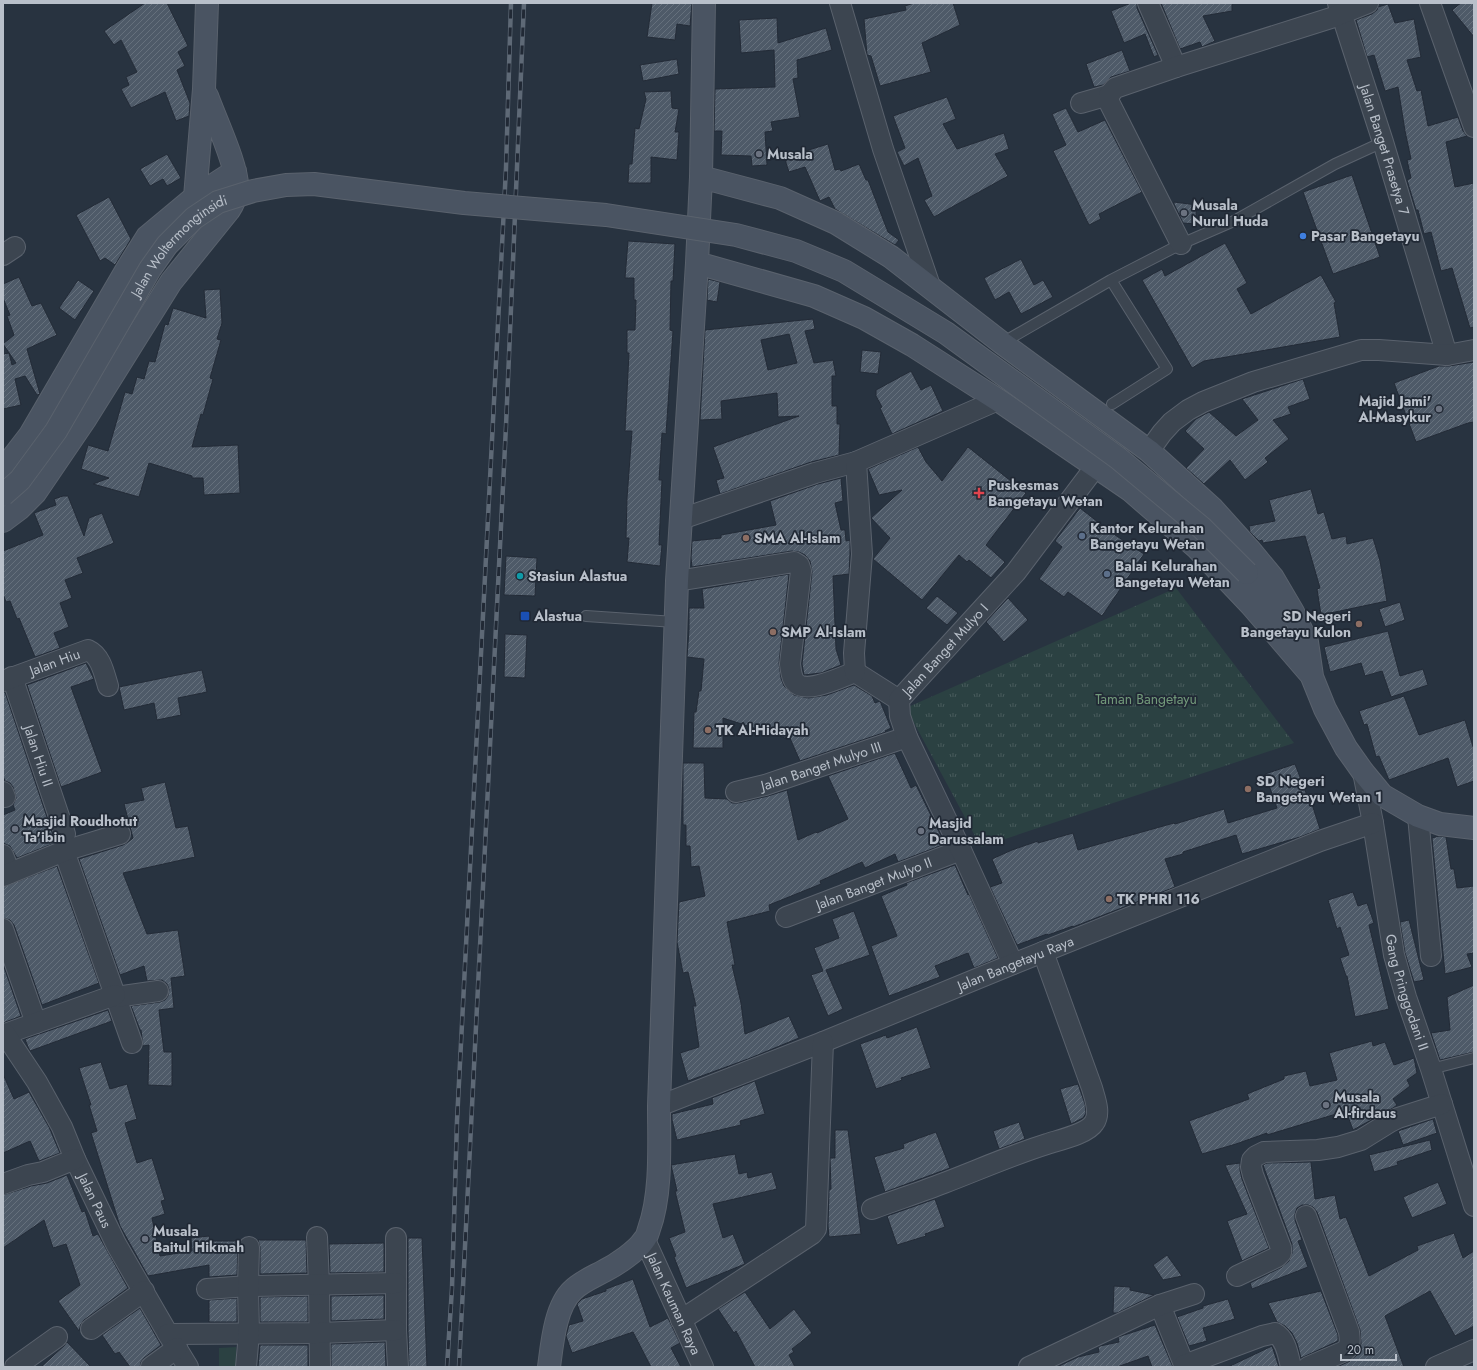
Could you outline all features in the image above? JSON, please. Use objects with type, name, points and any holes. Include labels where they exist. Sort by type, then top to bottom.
[{"type":"street","points":[[195,197],[204,89],[207,3]]},
{"type":"street","points":[[549,1367],[553,1338],[561,1307],[572,1290],[613,1266],[645,1240],[654,1215],[658,1165],[676,581],[697,263],[701,177],[704,3]]},
{"type":"street","points":[[840,3],[883,149],[930,286]]},
{"type":"street","points":[[1148,3],[1176,67]]},
{"type":"street","points":[[1181,244],[1109,102],[1109,95],[1114,88],[1340,8],[1368,3]]},
{"type":"street","points":[[1430,3],[1474,127]]},
{"type":"street","name":"Jalan Banget Prasetya 7","points":[[1340,8],[1383,142],[1447,355]]},
{"type":"street","points":[[3,521],[19,509],[35,493],[86,418],[171,282],[229,210],[237,189],[235,171],[204,89]]},
{"type":"street","points":[[1081,103],[1109,95]]},
{"type":"street","points":[[3,470],[30,435],[147,237],[195,197],[235,171]]},
{"type":"street","points":[[701,177],[780,198],[836,223],[891,257],[1002,343],[1149,451],[1213,509],[1273,578],[1294,612],[1307,642],[1312,676],[1326,709],[1346,748],[1382,795],[1418,816],[1440,824],[1474,828]]},
{"type":"street","name":"Jalan Woltermonginsidi","points":[[3,495],[20,480],[56,431],[150,270],[167,245],[194,218],[218,202],[253,191],[286,185],[314,184],[464,203],[606,215],[736,235],[796,251],[844,271],[946,333],[1118,458],[1202,528],[1247,573],[1286,626],[1312,676]]},
{"type":"street","points":[[697,263],[814,296],[864,318],[912,345],[998,400],[1130,490],[1197,548],[1251,605],[1312,676]]},
{"type":"street","points":[[1149,451],[1172,422],[1188,410],[1203,402],[1253,382],[1361,350],[1447,355],[1474,350]]},
{"type":"street","points":[[681,519],[815,474],[856,462],[998,400]]},
{"type":"street","points":[[855,672],[854,653],[862,554],[856,462]]},
{"type":"street","name":"Jalan Banget Mulyo I","points":[[1013,964],[961,850],[906,737],[900,716],[899,700],[1016,572],[1096,466]]},
{"type":"street","points":[[676,581],[794,562],[799,565],[801,571],[790,664],[791,676],[796,683],[804,688],[813,687],[855,672]]},
{"type":"street","name":"Jalan Hiu","points":[[7,679],[88,650],[93,652],[99,661],[108,686]]},
{"type":"street","points":[[855,672],[899,700]]},
{"type":"street","name":"Jalan Hiu II","points":[[7,679],[132,1043]]},
{"type":"street","name":"Jalan Banget Mulyo III","points":[[736,792],[765,785],[906,737]]},
{"type":"street","name":"Gang Pringgodani II","points":[[1363,772],[1373,823],[1394,955],[1406,997],[1431,1069],[1474,1206]]},
{"type":"street","points":[[1418,816],[1431,956]]},
{"type":"street","name":"Jalan Bangetayu Raya","points":[[659,1106],[823,1042],[1320,841],[1373,823]]},
{"type":"street","points":[[3,855],[7,875],[64,843],[120,834]]},
{"type":"street","name":"Jalan Banget Mulyo II","points":[[786,917],[961,850]]},
{"type":"street","points":[[3,929],[36,1023]]},
{"type":"street","points":[[872,1209],[1035,1148],[1078,1134],[1088,1129],[1093,1124],[1097,1116],[1092,1088],[1043,952]]},
{"type":"street","points":[[4,1035],[115,996],[158,991]]},
{"type":"street","name":"Jalan Paus","points":[[4,1035],[37,1082],[62,1127],[75,1159],[116,1244],[188,1367]]},
{"type":"street","points":[[681,1320],[812,1234],[816,1229],[823,1042]]},
{"type":"street","points":[[1237,1276],[1264,1264],[1281,1253],[1281,1248],[1253,1176],[1251,1167],[1252,1160],[1256,1156],[1270,1151],[1318,1150],[1338,1147],[1361,1140],[1398,1118],[1442,1104]]},
{"type":"street","points":[[3,1184],[28,1175],[43,1172],[75,1159]]},
{"type":"street","points":[[1306,1216],[1349,1332],[1350,1341],[1345,1351],[1308,1367]]},
{"type":"street","points":[[317,1237],[320,1367]]},
{"type":"street","points":[[396,1238],[396,1330],[398,1367]]},
{"type":"street","name":"Jalan Kauman Raya","points":[[645,1240],[703,1367]]},
{"type":"street","points":[[246,1367],[249,1333],[249,1247]]},
{"type":"street","points":[[207,1289],[248,1286],[396,1283]]},
{"type":"street","points":[[91,1329],[144,1291]]},
{"type":"street","points":[[1029,1367],[1160,1305],[1194,1294]]},
{"type":"street","points":[[1160,1305],[1184,1366],[1262,1336],[1275,1333],[1280,1336],[1283,1341],[1291,1367]]},
{"type":"street","points":[[151,1367],[172,1341],[249,1333],[319,1333],[396,1330]]},
{"type":"street","points":[[15,1367],[57,1337]]},
{"type":"street","points":[[1436,1367],[1474,1350]]},
{"type":"lane","points":[[1002,343],[1111,280],[1181,244],[1234,221],[1335,164],[1383,142]]},
{"type":"lane","points":[[1111,280],[1167,369],[1112,404]]},
{"type":"lane","points":[[586,616],[675,622]]},
{"type":"lane","points":[[1431,1069],[1474,1058]]},
{"type":"green space","name":"Taman Bangetayu","points":[[1176,588],[1294,743],[981,847],[906,708]]},
{"type":"green space","points":[[236,1347],[237,1367],[219,1367],[219,1348]]},
{"type":"building","points":[[145,3],[167,3],[188,46],[178,52],[185,66],[177,70],[190,103],[189,116],[176,121],[165,92],[131,108],[121,89],[129,85],[126,77],[137,72],[121,40],[114,45],[104,31]]},
{"type":"building","points":[[652,3],[692,3],[690,26],[677,24],[675,40],[647,37]]},
{"type":"building","points":[[914,3],[953,3],[960,25],[922,43],[931,72],[880,86],[871,56],[867,55],[864,19],[906,10],[905,6]]},
{"type":"building","points":[[1131,3],[1137,3],[1137,8],[1158,55],[1154,57],[1145,34],[1124,43],[1111,11]]},
{"type":"building","points":[[1161,3],[1232,3],[1232,11],[1203,16],[1215,41],[1202,47],[1200,42],[1180,49]]},
{"type":"building","points":[[1461,3],[1474,3],[1474,37],[1452,10]]},
{"type":"building","points":[[1388,4],[1395,23],[1414,19],[1421,57],[1407,60],[1417,91],[1421,90],[1428,126],[1458,117],[1463,131],[1467,136],[1446,142],[1455,187],[1474,183],[1474,327],[1470,328],[1452,268],[1441,271],[1431,232],[1424,234],[1418,210],[1416,210],[1407,180],[1411,178],[1407,160],[1411,159],[1398,87],[1385,91],[1374,55],[1367,57],[1356,20],[1372,14],[1378,7]]},
{"type":"building","points":[[777,18],[778,43],[826,28],[832,50],[797,60],[798,78],[793,79],[800,117],[771,122],[773,131],[765,132],[767,165],[752,166],[751,156],[721,155],[722,131],[714,131],[715,89],[775,87],[774,50],[741,53],[739,20]]},
{"type":"building","points":[[1122,50],[1130,71],[1111,77],[1103,85],[1094,87],[1086,64]]},
{"type":"building","points":[[677,59],[679,74],[643,81],[640,65]]},
{"type":"building","points":[[671,91],[672,108],[679,109],[675,132],[679,132],[677,160],[651,157],[651,183],[628,183],[629,164],[632,164],[635,128],[639,129],[646,99],[644,92]]},
{"type":"building","points":[[947,97],[956,119],[943,124],[957,149],[1004,133],[1009,149],[995,154],[1008,176],[934,217],[924,200],[932,196],[918,158],[904,166],[897,152],[905,148],[893,116]]},
{"type":"building","points":[[1066,108],[1078,132],[1105,120],[1142,192],[1099,214],[1101,219],[1089,225],[1053,151],[1066,145],[1052,114]]},
{"type":"building","points":[[828,144],[835,170],[840,169],[841,171],[859,164],[866,180],[868,180],[888,232],[899,240],[895,245],[835,209],[829,197],[820,201],[805,167],[789,172],[786,157]]},
{"type":"building","points":[[167,154],[181,178],[167,186],[163,179],[150,186],[140,169]]},
{"type":"building","points":[[1352,175],[1380,257],[1333,274],[1303,192]]},
{"type":"building","points":[[109,197],[131,239],[115,265],[105,258],[100,261],[76,215]]},
{"type":"building","name":"Musala Nurul Huda","points":[[1174,202],[1197,205],[1195,224],[1183,223]]},
{"type":"building","points":[[628,241],[675,244],[673,281],[671,281],[670,330],[673,331],[666,434],[662,433],[659,480],[662,480],[659,545],[662,545],[660,566],[627,562],[629,538],[626,538],[627,498],[632,431],[625,431],[629,353],[627,353],[627,330],[635,330],[636,300],[634,300],[634,278],[625,278]]},
{"type":"building","points":[[1225,243],[1247,283],[1237,289],[1251,314],[1321,275],[1336,302],[1334,303],[1340,337],[1204,361],[1192,368],[1142,280],[1162,269],[1165,276]]},
{"type":"building","points":[[1021,259],[1034,285],[1043,280],[1053,297],[1021,314],[1009,292],[995,300],[984,278]]},
{"type":"building","points":[[19,277],[32,306],[41,303],[57,335],[27,349],[40,394],[37,395],[25,376],[15,379],[21,405],[3,409],[3,354],[9,353],[12,365],[16,363],[3,344],[14,335],[7,316],[10,315],[3,298],[3,284]]},
{"type":"building","points":[[708,279],[720,282],[717,302],[707,300]]},
{"type":"building","points":[[78,280],[94,291],[75,320],[59,308]]},
{"type":"building","points":[[220,289],[222,323],[217,339],[221,340],[210,378],[213,379],[192,447],[238,445],[240,493],[204,495],[203,478],[192,478],[192,476],[149,463],[139,497],[93,484],[109,478],[81,469],[88,445],[108,451],[125,392],[132,394],[137,377],[144,379],[149,361],[155,362],[165,324],[168,325],[173,308],[206,318],[204,290]]},
{"type":"building","points":[[813,319],[815,329],[805,331],[814,363],[833,360],[836,376],[832,376],[832,406],[837,406],[837,424],[840,424],[839,455],[811,462],[720,494],[716,480],[724,478],[713,447],[799,416],[778,417],[777,393],[721,401],[722,419],[700,420],[705,330]],"holes":[[[789,334],[797,363],[768,370],[761,340]]]},
{"type":"building","points":[[862,350],[881,352],[878,374],[860,372]]},
{"type":"building","name":"Majid Jami' Al-Masykur","points":[[1474,362],[1474,422],[1416,442],[1394,383],[1439,366]]},
{"type":"building","points":[[911,371],[921,390],[931,385],[943,411],[892,434],[880,408],[882,407],[876,396],[876,390]]},
{"type":"building","points":[[1303,379],[1310,399],[1288,407],[1291,414],[1273,420],[1289,439],[1265,458],[1268,462],[1245,480],[1230,460],[1204,484],[1186,468],[1204,449],[1185,431],[1196,419],[1209,412],[1236,436],[1258,420],[1242,399]]},
{"type":"building","points":[[918,447],[926,462],[942,481],[968,447],[1026,493],[986,545],[1005,562],[991,578],[969,560],[967,562],[959,555],[922,600],[873,559],[890,538],[871,518],[902,490],[879,495],[868,469]]},
{"type":"building","points":[[841,478],[843,501],[835,503],[841,530],[845,530],[846,541],[850,540],[850,554],[849,574],[833,576],[836,649],[841,665],[821,673],[804,675],[802,664],[812,572],[810,561],[805,555],[792,551],[692,567],[692,541],[721,538],[721,535],[776,525],[770,501],[818,484]]},
{"type":"building","points":[[1311,489],[1318,514],[1324,512],[1332,539],[1346,536],[1347,544],[1373,538],[1380,561],[1387,601],[1321,615],[1317,589],[1320,588],[1305,536],[1263,543],[1262,540],[1259,541],[1250,532],[1249,526],[1275,521],[1269,500]]},
{"type":"building","points":[[68,496],[84,536],[89,518],[102,513],[114,543],[77,558],[83,573],[65,580],[72,598],[60,603],[69,627],[54,633],[60,648],[35,657],[19,618],[17,619],[10,601],[6,602],[3,594],[3,551],[43,535],[34,513],[56,505],[54,499]]},
{"type":"building","points":[[1080,508],[1112,533],[1144,554],[1102,616],[1068,592],[1064,597],[1039,579],[1062,547],[1055,541]]},
{"type":"building","name":"Stasiun Alastua","points":[[506,556],[537,558],[535,596],[504,595]]},
{"type":"building","points":[[789,574],[779,663],[781,678],[784,686],[794,695],[808,698],[827,695],[854,685],[872,696],[875,703],[880,701],[891,728],[885,731],[886,732],[800,761],[789,736],[785,738],[723,718],[723,748],[693,748],[694,712],[696,712],[699,691],[701,691],[704,659],[687,657],[689,608],[704,608],[702,589]]},
{"type":"building","points":[[937,596],[958,613],[947,625],[926,608]]},
{"type":"building","points":[[1008,598],[1028,620],[1004,642],[986,622]]},
{"type":"building","points":[[1400,602],[1405,620],[1385,627],[1379,609]]},
{"type":"building","points":[[1388,631],[1400,676],[1423,669],[1428,685],[1391,697],[1382,671],[1365,676],[1361,663],[1330,672],[1324,647]]},
{"type":"building","points":[[505,634],[527,635],[525,678],[504,677]]},
{"type":"building","points":[[86,663],[94,679],[71,687],[102,772],[61,787],[27,685]]},
{"type":"building","points":[[202,670],[207,692],[178,698],[181,715],[157,720],[154,703],[124,710],[119,687]]},
{"type":"building","points":[[3,692],[5,692],[54,838],[57,842],[17,858],[10,846],[3,843],[3,815],[15,810],[13,805],[16,798],[13,787],[10,783],[5,781],[3,776]]},
{"type":"building","points":[[1404,696],[1419,735],[1465,720],[1474,750],[1474,781],[1457,787],[1448,758],[1389,780],[1379,756],[1376,757],[1367,724],[1364,725],[1359,711]]},
{"type":"building","points":[[895,753],[911,788],[916,785],[945,844],[898,862],[895,854],[865,868],[862,862],[820,881],[821,884],[769,905],[770,911],[727,922],[735,965],[732,965],[741,1003],[745,1034],[789,1016],[799,1038],[688,1081],[680,1053],[699,1047],[693,1006],[696,1006],[688,972],[683,973],[677,942],[679,902],[705,896],[699,866],[691,867],[690,846],[686,846],[686,825],[683,825],[683,763],[704,763],[705,798],[727,799],[732,803],[738,803],[787,790],[798,840],[848,819],[828,776]]},
{"type":"building","points":[[1295,764],[1308,798],[1310,798],[1320,829],[1300,837],[1242,854],[1236,835],[1183,852],[1183,854],[1165,859],[1175,887],[1073,927],[1048,935],[1047,934],[1017,945],[990,887],[1002,883],[992,859],[1038,841],[1038,843],[1073,833],[1078,850],[1224,809],[1228,823],[1277,808],[1265,774]]},
{"type":"building","points":[[165,782],[176,828],[188,826],[195,857],[123,873],[147,934],[178,930],[185,976],[171,978],[174,1008],[159,1010],[164,1052],[172,1052],[172,1086],[148,1085],[149,1045],[143,1046],[141,1030],[131,1006],[165,1000],[168,996],[169,989],[167,984],[162,980],[147,981],[144,966],[120,975],[79,859],[123,845],[133,838],[124,804],[144,800],[141,788]]},
{"type":"building","points":[[1439,836],[1446,837],[1451,869],[1454,869],[1457,888],[1474,886],[1474,953],[1467,954],[1472,967],[1445,974],[1432,838]]},
{"type":"building","points":[[955,865],[998,958],[974,968],[968,953],[935,966],[940,977],[889,996],[871,946],[897,936],[881,896],[907,885],[906,883]]},
{"type":"building","points":[[57,866],[99,983],[42,1005],[14,925],[10,920],[3,918],[3,887]]},
{"type":"building","points":[[1353,892],[1358,906],[1367,903],[1374,923],[1369,925],[1389,1009],[1355,1017],[1347,976],[1340,958],[1349,955],[1340,927],[1337,929],[1328,900]]},
{"type":"building","points":[[854,911],[870,955],[826,970],[843,1009],[828,1016],[811,975],[823,971],[814,948],[839,938],[832,919]]},
{"type":"building","points":[[1409,920],[1424,980],[1414,982],[1405,953],[1400,922]]},
{"type":"building","points":[[3,964],[21,1016],[3,1023]]},
{"type":"building","points":[[1474,985],[1474,1052],[1440,1060],[1431,1033],[1450,1030],[1447,997]]},
{"type":"building","points":[[108,1010],[112,1021],[30,1051],[28,1047],[25,1039]]},
{"type":"building","points":[[917,1027],[931,1068],[901,1078],[902,1080],[876,1089],[860,1044],[886,1035],[887,1038]]},
{"type":"building","points":[[1372,1041],[1373,1046],[1385,1042],[1394,1065],[1414,1058],[1417,1073],[1407,1080],[1410,1086],[1393,1099],[1397,1105],[1393,1108],[1353,1130],[1346,1111],[1267,1135],[1267,1133],[1202,1154],[1189,1121],[1249,1099],[1247,1094],[1284,1079],[1284,1076],[1306,1071],[1310,1086],[1337,1080],[1329,1053]]},
{"type":"building","points":[[101,1062],[110,1089],[127,1084],[137,1119],[125,1123],[137,1163],[152,1158],[165,1200],[161,1201],[165,1214],[152,1218],[160,1256],[192,1251],[191,1238],[209,1236],[210,1241],[239,1241],[237,1275],[209,1277],[209,1265],[148,1276],[120,1226],[91,1133],[97,1131],[89,1105],[91,1105],[79,1068]]},
{"type":"building","points":[[3,1074],[14,1099],[29,1092],[49,1127],[60,1153],[39,1161],[30,1141],[3,1153]]},
{"type":"building","points":[[755,1081],[765,1114],[740,1121],[741,1125],[677,1140],[672,1114],[713,1104],[712,1098]]},
{"type":"building","points":[[1078,1084],[1085,1104],[1086,1113],[1083,1118],[1071,1124],[1060,1089]]},
{"type":"building","points":[[1433,1119],[1437,1133],[1403,1145],[1398,1131]]},
{"type":"building","points":[[1019,1122],[1025,1139],[999,1149],[993,1131]]},
{"type":"building","points":[[835,1130],[848,1130],[861,1234],[829,1237],[829,1190],[831,1189],[830,1158],[835,1158]]},
{"type":"building","points":[[936,1132],[950,1168],[885,1192],[874,1157],[904,1148],[903,1144]]},
{"type":"building","points":[[1430,1140],[1432,1150],[1397,1162],[1398,1165],[1374,1172],[1369,1155]]},
{"type":"building","points":[[735,1154],[739,1174],[747,1172],[748,1178],[772,1172],[777,1189],[713,1204],[723,1238],[733,1234],[745,1264],[686,1288],[674,1257],[676,1256],[669,1238],[685,1232],[675,1191],[677,1191],[671,1165]]},
{"type":"building","points":[[1311,1162],[1315,1199],[1335,1195],[1340,1219],[1346,1217],[1369,1276],[1418,1250],[1417,1246],[1454,1233],[1463,1258],[1474,1251],[1474,1326],[1455,1336],[1430,1291],[1385,1316],[1404,1367],[1337,1367],[1350,1361],[1357,1355],[1361,1344],[1360,1330],[1317,1212],[1313,1207],[1308,1205],[1302,1205],[1297,1208],[1295,1220],[1302,1240],[1298,1241],[1308,1267],[1252,1289],[1250,1283],[1282,1267],[1289,1261],[1292,1253],[1292,1244],[1263,1165],[1267,1163]]},
{"type":"building","points":[[1240,1163],[1242,1179],[1269,1248],[1242,1261],[1227,1221],[1247,1214],[1225,1165]]},
{"type":"building","points":[[67,1175],[82,1212],[85,1211],[93,1236],[98,1234],[128,1288],[84,1320],[79,1331],[58,1301],[80,1285],[66,1244],[53,1248],[44,1220],[3,1248],[3,1195],[31,1186],[47,1183]]},
{"type":"building","points":[[1438,1182],[1447,1204],[1412,1218],[1403,1197]]},
{"type":"building","points":[[935,1199],[945,1227],[925,1234],[926,1236],[897,1245],[887,1216]]},
{"type":"building","points":[[408,1238],[422,1238],[427,1367],[409,1367]]},
{"type":"building","points":[[258,1240],[306,1240],[307,1273],[260,1274],[260,1247]]},
{"type":"building","points":[[384,1243],[384,1272],[330,1273],[329,1244]]},
{"type":"building","points":[[1167,1255],[1182,1276],[1163,1280],[1153,1265]]},
{"type":"building","points":[[633,1279],[650,1327],[668,1318],[680,1343],[671,1348],[681,1367],[651,1367],[633,1332],[572,1353],[566,1336],[569,1325],[583,1321],[577,1304],[582,1299],[606,1291],[606,1289]]},
{"type":"building","points":[[1114,1286],[1130,1287],[1130,1290],[1154,1295],[1117,1313],[1113,1313]]},
{"type":"building","points":[[1321,1291],[1338,1335],[1338,1341],[1301,1358],[1297,1343],[1292,1333],[1285,1326],[1277,1322],[1268,1303]]},
{"type":"building","points":[[745,1292],[770,1329],[794,1309],[812,1333],[792,1349],[794,1352],[789,1355],[795,1367],[755,1367],[736,1331],[734,1333],[718,1309]]},
{"type":"building","points":[[384,1295],[384,1319],[331,1321],[331,1296]]},
{"type":"building","points":[[308,1296],[308,1322],[260,1322],[260,1297]]},
{"type":"building","points":[[237,1298],[237,1322],[209,1322],[209,1300]]},
{"type":"building","points":[[1228,1299],[1235,1319],[1203,1328],[1207,1341],[1189,1346],[1177,1317],[1203,1308],[1203,1306]]},
{"type":"building","points":[[140,1308],[161,1345],[144,1358],[140,1367],[130,1367],[119,1352],[115,1354],[102,1335]]},
{"type":"building","points":[[1155,1325],[1173,1367],[1152,1367],[1148,1356],[1117,1367],[1059,1367],[1078,1357],[1099,1352],[1098,1347],[1100,1346],[1119,1342],[1118,1337]]},
{"type":"building","points":[[67,1342],[91,1367],[41,1367],[64,1346]]},
{"type":"building","points":[[385,1342],[386,1367],[331,1367],[331,1344]]},
{"type":"building","points":[[260,1345],[308,1345],[308,1367],[258,1367]]},
{"type":"building","points":[[1272,1346],[1279,1367],[1228,1367]]},
{"type":"railway","points":[[447,1367],[452,1288],[457,1121],[506,168],[511,3]]},
{"type":"railway","points":[[459,1367],[506,426],[524,3]]},
{"type":"place","name":"Musala","points":[[759,154]]},
{"type":"place","name":"Musala Nurul Huda","points":[[1184,213]]},
{"type":"place","name":"Pasar Bangetayu","points":[[1303,236]]},
{"type":"place","name":"Majid Jami' Al-Masykur","points":[[1439,409]]},
{"type":"place","name":"Puskesmas Bangetayu Wetan","points":[[979,493]]},
{"type":"place","name":"Kantor Kelurahan Bangetayu Wetan","points":[[1082,536]]},
{"type":"place","name":"SMA Al-Islam","points":[[746,538]]},
{"type":"place","name":"Balai Kelurahan Bangetayu Wetan","points":[[1107,574]]},
{"type":"place","name":"Stasiun Alastua","points":[[520,576]]},
{"type":"place","name":"Alastua","points":[[525,616]]},
{"type":"place","name":"SD Negeri Bangetayu Kulon","points":[[1359,624]]},
{"type":"place","name":"SMP Al-Islam","points":[[773,632]]},
{"type":"place","name":"TK Al-Hidayah","points":[[708,730]]},
{"type":"place","name":"SD Negeri Bangetayu Wetan 1","points":[[1248,789]]},
{"type":"place","name":"Masjid Roudhotut Ta'ibin","points":[[15,829]]},
{"type":"place","name":"Masjid Darussalam","points":[[921,831]]},
{"type":"place","name":"TK PHRI 116","points":[[1109,899]]},
{"type":"place","name":"Musala Al-firdaus","points":[[1326,1105]]},
{"type":"place","name":"Musala Baitul Hikmah","points":[[145,1239]]}]
